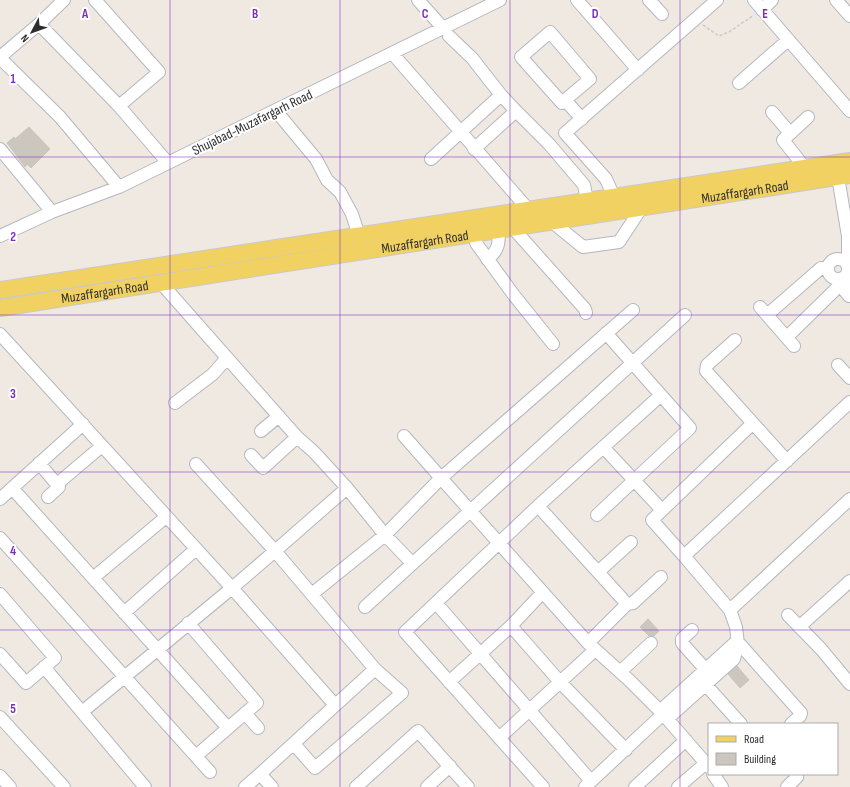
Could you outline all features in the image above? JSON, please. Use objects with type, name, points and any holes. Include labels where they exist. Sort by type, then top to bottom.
[{"type":"main road","name":"Muzaffargarh Road","points":[[0,290],[850,161]]},
{"type":"main road","name":"Muzaffargarh Road","points":[[0,308],[844,176]]},
{"type":"street","points":[[64,0],[39,24],[0,57],[60,117],[119,187]]},
{"type":"street","points":[[95,0],[159,72],[119,106]]},
{"type":"street","points":[[418,0],[446,32],[472,58],[516,112],[549,144],[584,185],[587,200]]},
{"type":"street","name":"Shujabad-Muzafargarh Road","points":[[0,236],[52,212],[119,187],[392,54],[446,32],[500,0]]},
{"type":"street","points":[[577,0],[638,70]]},
{"type":"street","points":[[649,0],[662,14]]},
{"type":"street","points":[[614,197],[606,179],[565,133],[717,0]]},
{"type":"street","points":[[754,0],[850,111]]},
{"type":"street","points":[[762,10],[772,0]]},
{"type":"street","points":[[836,0],[850,16]]},
{"type":"street","points":[[39,24],[119,106],[168,163]]},
{"type":"street","points":[[550,32],[590,79],[565,100],[562,103],[521,57],[550,32]]},
{"type":"street","points":[[739,83],[788,40]]},
{"type":"street","points":[[392,54],[437,104],[460,134],[528,209]]},
{"type":"street","points":[[431,159],[501,95]]},
{"type":"street","points":[[565,100],[582,119]]},
{"type":"street","points":[[276,111],[316,160],[327,180],[340,192],[352,214],[359,236]]},
{"type":"street","points":[[474,149],[516,112]]},
{"type":"street","points":[[772,112],[790,133]]},
{"type":"street","points":[[805,168],[783,140],[808,116]]},
{"type":"street","points":[[0,149],[52,212]]},
{"type":"street","points":[[844,176],[849,236],[849,296]]},
{"type":"street","points":[[551,221],[583,247],[618,242],[642,208]]},
{"type":"street","points":[[488,259],[495,254],[505,228],[585,309],[586,313]]},
{"type":"street","points":[[476,233],[476,243],[553,344]]},
{"type":"street","points":[[849,236],[830,264],[829,275],[849,296]]},
{"type":"street","points":[[840,259],[843,260],[848,269],[844,277],[837,282],[790,342],[763,311],[821,268],[840,259]]},
{"type":"street","points":[[161,283],[298,437],[347,488],[384,535],[412,563]]},
{"type":"street","points":[[312,594],[384,535],[441,478],[633,310]]},
{"type":"street","points":[[365,607],[685,315]]},
{"type":"street","points":[[597,515],[690,429],[606,333]]},
{"type":"street","points":[[0,334],[232,588],[335,705]]},
{"type":"street","points":[[735,340],[707,365],[706,368],[787,461]]},
{"type":"street","points":[[175,403],[213,374],[227,358]]},
{"type":"street","points":[[838,365],[850,378]]},
{"type":"street","points":[[543,787],[405,632],[538,506],[660,395]]},
{"type":"street","points":[[684,556],[850,402]]},
{"type":"street","points":[[260,431],[279,416]]},
{"type":"street","points":[[663,715],[705,684],[734,659],[737,641],[736,627],[730,610],[684,556],[652,522],[654,517],[753,423]]},
{"type":"street","points":[[0,499],[83,424]]},
{"type":"street","points":[[404,436],[470,510],[498,544],[592,647],[620,672],[663,715],[707,765],[678,787]]},
{"type":"street","points":[[251,455],[263,468],[298,437]]},
{"type":"street","points":[[57,484],[102,446]]},
{"type":"street","points":[[603,447],[662,510]]},
{"type":"street","points":[[39,463],[60,487],[48,497]]},
{"type":"street","points":[[196,464],[312,594],[375,669],[402,693],[315,768],[294,744]]},
{"type":"street","points":[[12,488],[228,728]]},
{"type":"street","points":[[82,712],[157,648],[232,588],[347,488]]},
{"type":"street","points":[[730,610],[850,499]]},
{"type":"street","points":[[538,506],[627,604]]},
{"type":"street","points":[[93,578],[166,517]]},
{"type":"street","points":[[0,538],[210,772]]},
{"type":"street","points":[[598,572],[632,542]]},
{"type":"street","points":[[124,613],[196,549]]},
{"type":"street","points":[[499,738],[560,682],[592,647],[627,604],[633,603],[660,577]]},
{"type":"street","points":[[799,627],[850,581]]},
{"type":"street","points":[[449,682],[511,626],[543,592]]},
{"type":"street","points":[[0,594],[55,658],[26,683],[0,654]]},
{"type":"street","points":[[436,603],[530,710],[588,784],[663,715],[706,670],[737,641]]},
{"type":"street","points":[[788,615],[850,684]]},
{"type":"street","points":[[188,623],[257,703],[196,756]]},
{"type":"street","points":[[511,626],[560,682],[626,750]]},
{"type":"street","points":[[692,630],[682,639],[682,643],[706,670]]},
{"type":"street","points":[[737,641],[801,713],[800,716],[792,723]]},
{"type":"street","points":[[620,672],[651,643]]},
{"type":"street","points":[[44,667],[144,787]]},
{"type":"street","points":[[245,787],[375,669]]},
{"type":"street","points":[[705,684],[740,723]]},
{"type":"street","points":[[245,713],[258,728]]},
{"type":"street","points":[[0,717],[64,787]]},
{"type":"street","points":[[356,787],[418,731],[468,787]]},
{"type":"street","points":[[636,787],[686,740]]},
{"type":"street","points":[[427,787],[450,766]]},
{"type":"street","points":[[260,774],[272,787]]},
{"type":"street","points":[[714,775],[722,787]]},
{"type":"street","points":[[787,787],[797,777],[796,775]]},
{"type":"street","points":[[0,776],[10,787]]},
{"type":"path","points":[[694,20],[719,36],[729,32],[762,10]]},
{"type":"building","points":[[29,127],[50,149],[31,168],[27,164],[25,167],[7,143],[14,137],[15,139]]},
{"type":"building","points":[[648,619],[659,631],[654,636],[649,636],[640,627]]},
{"type":"building","points":[[737,666],[749,680],[740,688],[728,674]]}]
